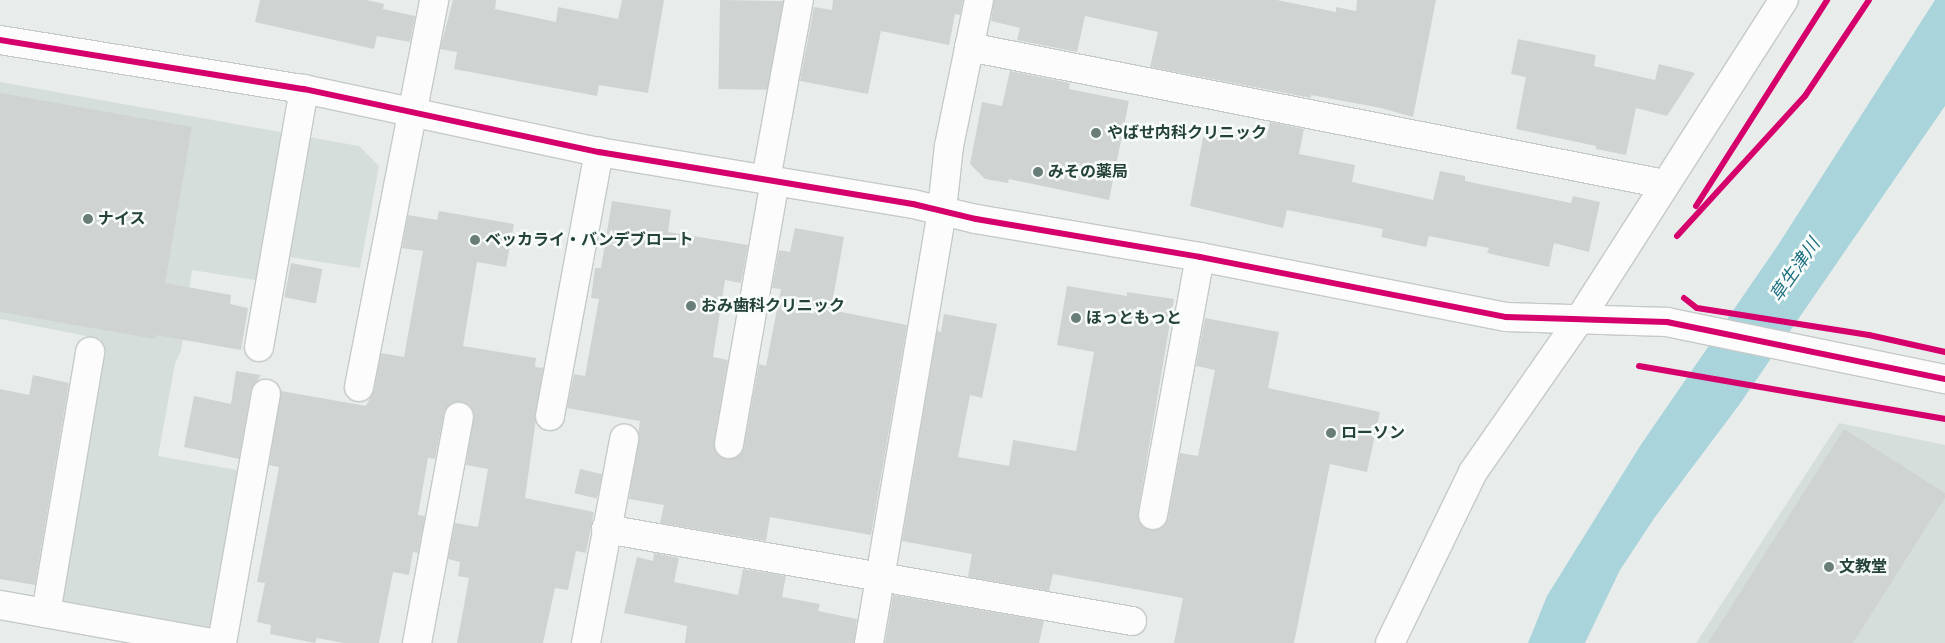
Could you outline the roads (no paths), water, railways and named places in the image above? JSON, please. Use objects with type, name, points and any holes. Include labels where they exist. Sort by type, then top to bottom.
[{"type":"street","points":[[359,387],[434,0]]},
{"type":"street","points":[[729,444],[799,0]]},
{"type":"street","points":[[869,643],[942,210],[949,146],[979,0]]},
{"type":"street","points":[[1390,643],[1473,472],[1579,320],[1664,184],[1784,0]]},
{"type":"street","points":[[0,40],[304,89],[599,152],[942,210],[1200,257],[1506,317],[1676,324],[1945,379]]},
{"type":"street","points":[[969,47],[1664,184]]},
{"type":"street","points":[[259,347],[304,89]]},
{"type":"street","points":[[550,416],[599,152]]},
{"type":"street","points":[[1153,515],[1200,257]]},
{"type":"street","points":[[46,613],[90,352]]},
{"type":"street","points":[[222,643],[266,394]]},
{"type":"street","points":[[417,643],[459,417]]},
{"type":"street","points":[[586,643],[624,439]]},
{"type":"street","points":[[606,529],[1132,621]]},
{"type":"street","points":[[0,605],[46,613],[132,636],[211,643]]},
{"type":"water","name":"草生津川","points":[[1935,0],[1945,0],[1945,106],[1739,405],[1655,517],[1620,570],[1585,643],[1528,643],[1547,596],[1640,446],[1776,248]]},
{"type":"place","name":"やばせ内科クリニック","points":[[1096,133]]},
{"type":"place","name":"みその薬局","points":[[1038,172]]},
{"type":"place","name":"ナイス","points":[[88,219]]},
{"type":"place","name":"ベッカライ・バンデブロート","points":[[475,240]]},
{"type":"place","name":"おみ歯科クリニック","points":[[691,306]]},
{"type":"place","name":"ほっともっと","points":[[1076,318]]},
{"type":"place","name":"ローソン","points":[[1331,433]]},
{"type":"place","name":"文教堂","points":[[1829,567]]}]
